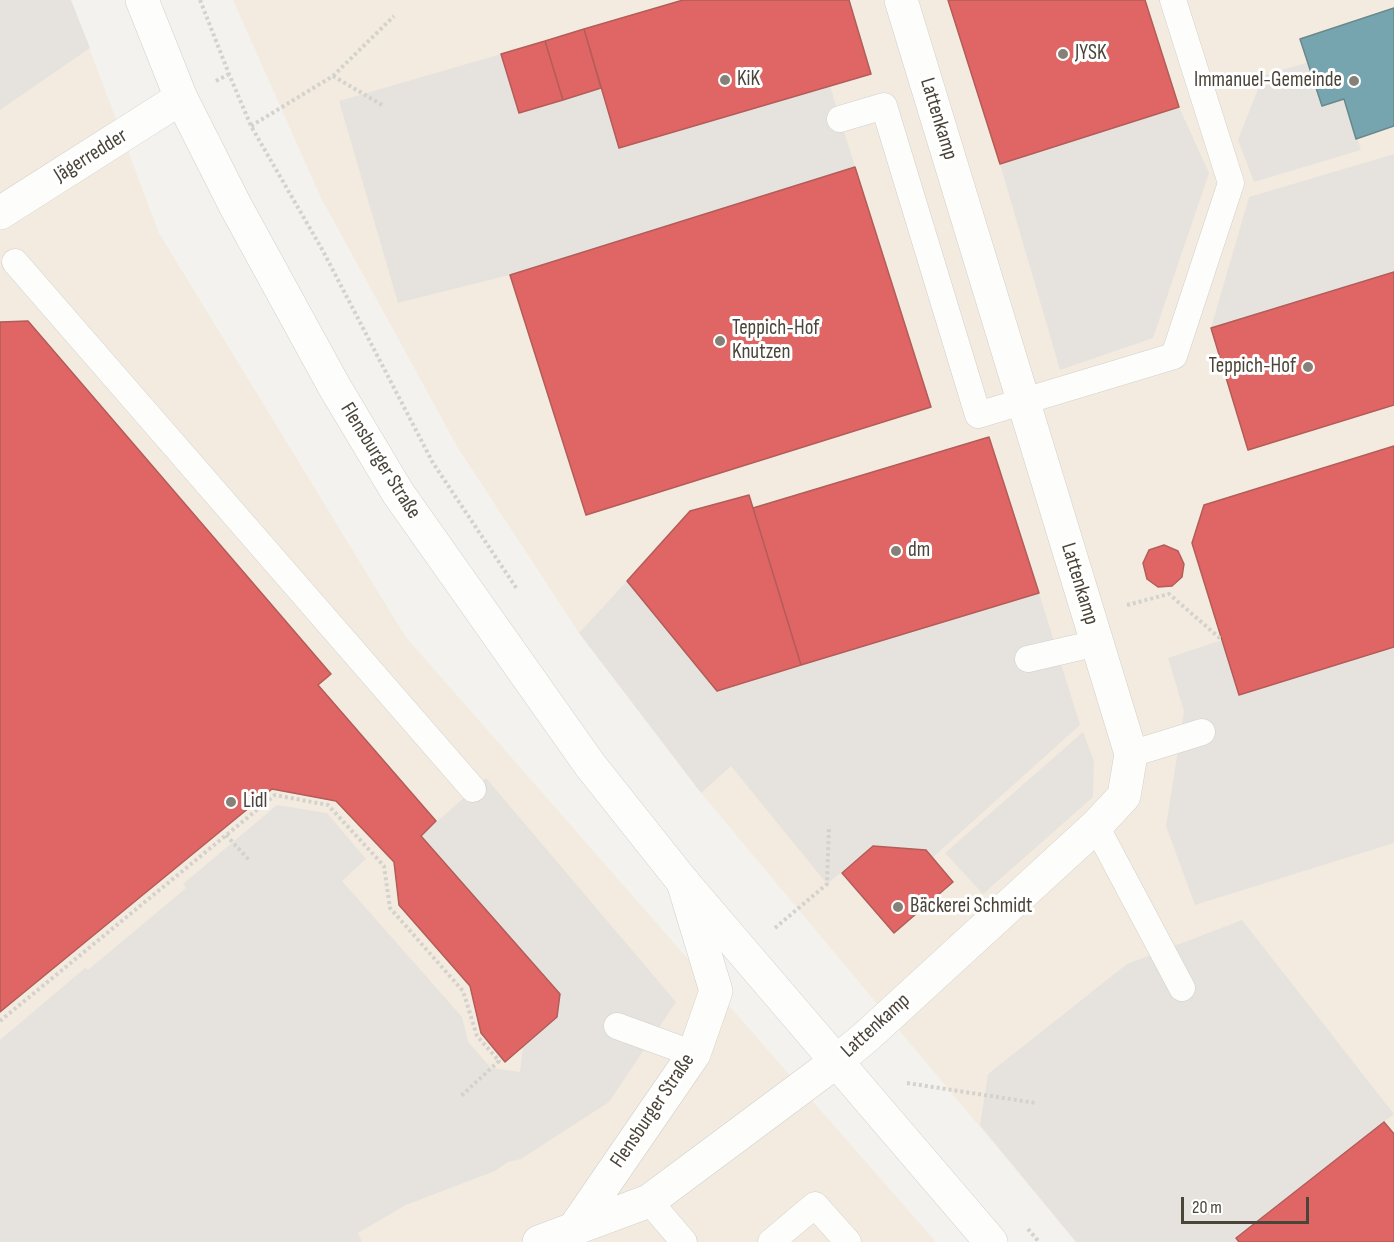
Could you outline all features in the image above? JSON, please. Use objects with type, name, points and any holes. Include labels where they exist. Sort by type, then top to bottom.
[{"type":"street","name":"Flensburger Straße","points":[[142,0],[181,98],[235,205],[334,386],[398,493],[590,765],[684,882],[991,1242]]},
{"type":"street","name":"Lattenkamp","points":[[837,1061],[1096,826],[1124,795],[1131,754],[901,0]]},
{"type":"street","name":"Jägerredder","points":[[0,213],[181,98]]},
{"type":"street","name":"Flensburger Straße","points":[[573,1230],[694,1054],[716,991],[684,882]]},
{"type":"street","points":[[539,1242],[649,1201],[837,1061]]},
{"type":"lane","points":[[840,119],[884,106],[978,416],[1174,356],[1231,183],[1173,0]]},
{"type":"lane","points":[[5,262],[473,789]]},
{"type":"lane","points":[[1028,659],[1093,629]]},
{"type":"lane","points":[[1131,754],[1202,732]]},
{"type":"lane","points":[[1096,826],[1182,988]]},
{"type":"lane","points":[[617,1026],[694,1054]]},
{"type":"lane","points":[[649,1201],[684,1242]]},
{"type":"lane","points":[[771,1242],[815,1205],[848,1242]]},
{"type":"path","points":[[200,0],[251,126],[323,251],[433,463],[518,590]]},
{"type":"path","points":[[251,126],[333,76],[394,16]]},
{"type":"path","points":[[333,76],[382,105]]},
{"type":"path","points":[[1093,629],[1169,594],[1222,640]]},
{"type":"path","points":[[0,1022],[275,795],[328,805],[384,866],[390,908],[463,991],[477,1036],[499,1061],[459,1097]]},
{"type":"path","points":[[782,937],[775,928],[827,884],[830,826]]},
{"type":"path","points":[[226,835],[250,861]]},
{"type":"path","points":[[914,1091],[906,1083],[1036,1103]]},
{"type":"path","points":[[1024,1224],[1039,1242]]},
{"type":"shaded area","points":[[0,0],[71,0],[159,233],[405,636],[936,1242],[0,1242]]},
{"type":"shaded area","points":[[0,0],[71,0],[90,48],[0,110]]},
{"type":"shaded area","points":[[233,0],[1394,0],[1394,1242],[1076,1242],[701,793],[579,633],[458,448],[321,198]]},
{"type":"shaded area","points":[[501,54],[519,113],[601,88],[620,148],[830,86],[855,167],[510,275],[398,303],[339,101]]},
{"type":"shaded area","points":[[1308,62],[1322,106],[1344,99],[1361,150],[1254,182],[1238,140],[1263,76]]},
{"type":"shaded area","points":[[1179,107],[1209,173],[1153,338],[1060,370],[1000,164]]},
{"type":"shaded area","points":[[1394,154],[1394,272],[1211,328],[1249,197]]},
{"type":"shaded area","points":[[627,581],[717,691],[1039,593],[1080,725],[932,858],[925,850],[874,846],[827,884],[731,766],[701,793],[579,633]]},
{"type":"shaded area","points":[[1222,640],[1394,647],[1394,843],[1195,905],[1166,826],[1184,711],[1168,658]]},
{"type":"shaded area","points":[[1083,732],[1094,761],[1093,797],[983,894],[945,853]]},
{"type":"shaded area","points":[[486,778],[676,1002],[609,1102],[521,1159],[508,1162],[495,1171],[406,1205],[358,1233],[362,1242],[0,1242],[0,1040],[85,968],[88,970],[186,888],[183,884],[277,805],[327,813],[366,859],[342,881],[462,1017],[468,1042],[491,1068],[520,1072],[523,1047],[557,1017],[560,994],[421,836]]},
{"type":"shaded area","points":[[1242,920],[1394,1114],[1236,1237],[1239,1242],[1076,1242],[980,1125],[988,1074],[1127,964]]},
{"type":"building: Handel","name":"KiK","points":[[683,0],[849,0],[871,74],[619,148],[584,29]]},
{"type":"building: Handel","name":"JYSK","points":[[948,0],[1145,0],[1179,107],[1000,164]]},
{"type":"building: Handel","points":[[584,29],[601,88],[563,100],[545,41]]},
{"type":"building: Handel","points":[[545,41],[563,100],[519,113],[501,54]]},
{"type":"building: Handel","name":"Teppich-Hof Knutzen","points":[[855,167],[931,407],[586,515],[510,275]]},
{"type":"building: Handel","name":"Teppich-Hof","points":[[1394,272],[1394,405],[1248,450],[1211,328]]},
{"type":"building: Handel","points":[[28,321],[331,674],[318,685],[436,821],[421,836],[560,994],[557,1017],[505,1062],[481,1033],[470,986],[399,905],[394,862],[336,801],[272,789],[0,1012],[0,322]]},
{"type":"building: Handel","name":"dm","points":[[989,437],[1039,593],[801,665],[753,508]]},
{"type":"building: Handel","points":[[1394,446],[1394,647],[1239,695],[1192,543],[1204,505]]},
{"type":"building: Handel","points":[[749,495],[801,665],[717,691],[627,581],[690,511]]},
{"type":"building: Handel","points":[[1164,545],[1178,551],[1184,564],[1182,577],[1172,586],[1158,587],[1147,579],[1143,563],[1149,550]]},
{"type":"building: Handel","name":"Bäckerei Schmidt","points":[[873,846],[926,850],[953,882],[894,933],[842,873]]},
{"type":"building: Handel","points":[[1384,1122],[1394,1134],[1394,1242],[1239,1242],[1236,1238]]},
{"type":"building: Öffentlich","name":"Immanuel-Gemeinde","points":[[1394,8],[1394,126],[1356,139],[1344,99],[1322,106],[1300,39]]},
{"type":"place","name":"JYSK","points":[[1063,54]]},
{"type":"place","name":"KiK","points":[[725,80]]},
{"type":"place","name":"Immanuel-Gemeinde","points":[[1354,81]]},
{"type":"place","name":"Teppich-Hof Knutzen","points":[[720,341]]},
{"type":"place","name":"Teppich-Hof","points":[[1308,367]]},
{"type":"place","name":"dm","points":[[896,551]]},
{"type":"place","name":"Lidl","points":[[231,802]]},
{"type":"place","name":"Bäckerei Schmidt","points":[[898,907]]}]
